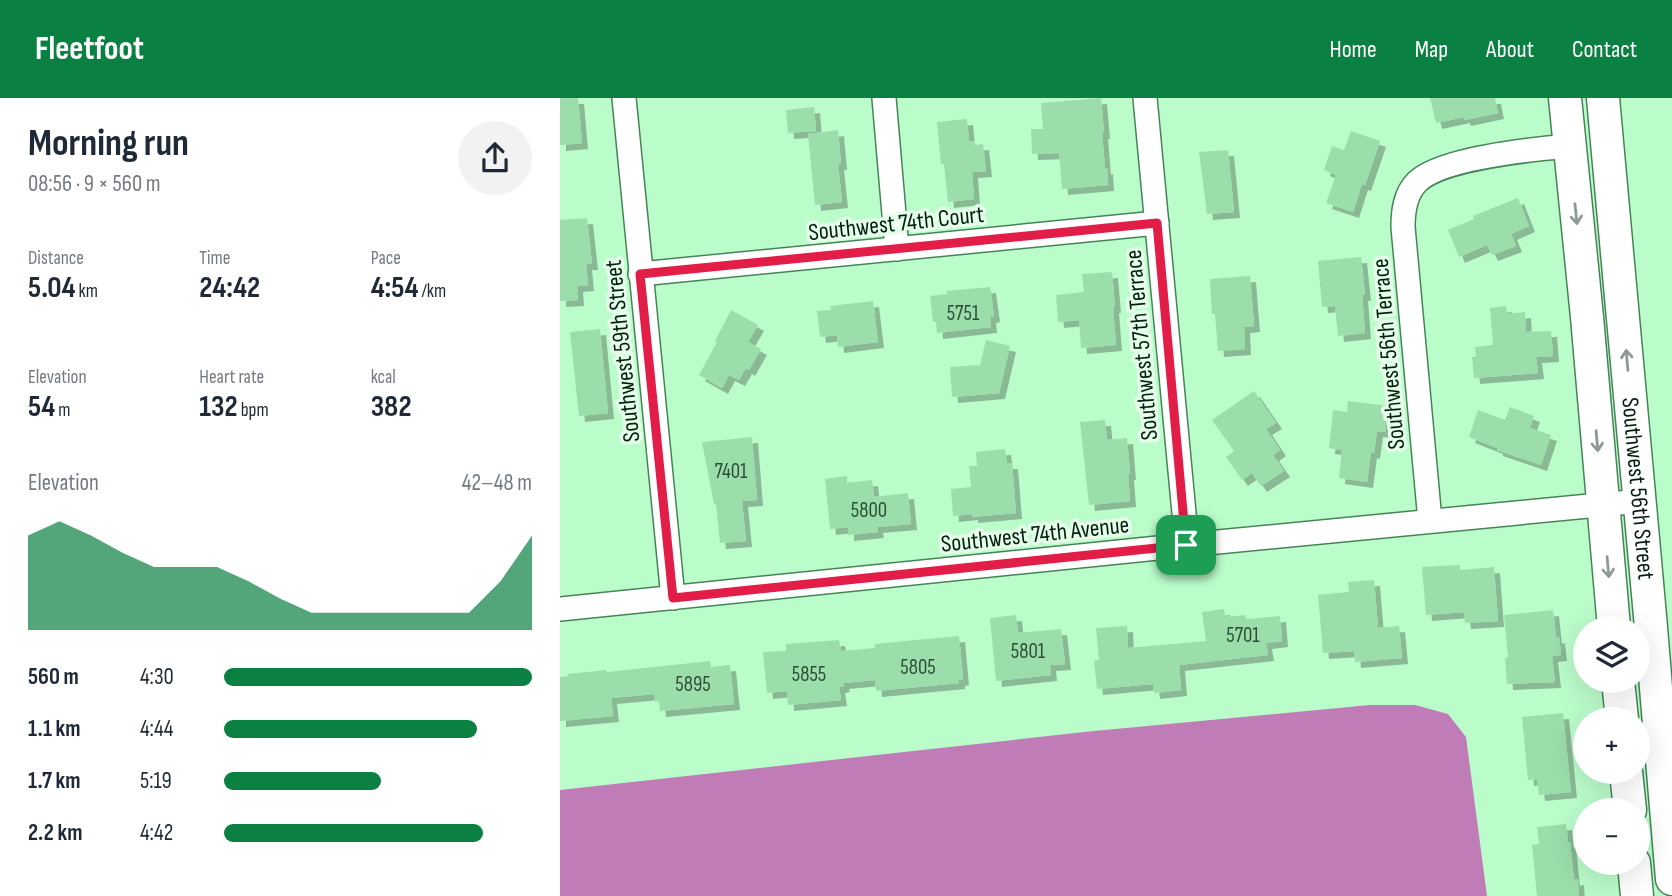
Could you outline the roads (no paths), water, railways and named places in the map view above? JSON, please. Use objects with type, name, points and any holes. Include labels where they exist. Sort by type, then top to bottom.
[{"type":"main road","name":"Southwest 56th Street","points":[[1565,98],[1613,616]]},
{"type":"main road","name":"Southwest 56th Street","points":[[1602,98],[1672,879]]},
{"type":"main road","points":[[1569,146],[1606,143]]},
{"type":"main road","points":[[1635,875],[1637,896]]},
{"type":"street","name":"Southwest 59th Street","points":[[624,98],[673,598]]},
{"type":"street","points":[[884,98],[897,249]]},
{"type":"street","name":"Southwest 57th Terrace","points":[[1145,98],[1186,545]]},
{"type":"street","name":"Southwest 56th Terrace","points":[[1430,521],[1403,227],[1404,208],[1409,191],[1420,178],[1473,160],[1569,146]]},
{"type":"street","name":"Southwest 74th Court","points":[[640,274],[1157,223]]},
{"type":"street","name":"Southwest 74th Avenue","points":[[560,609],[1640,501]]}]
